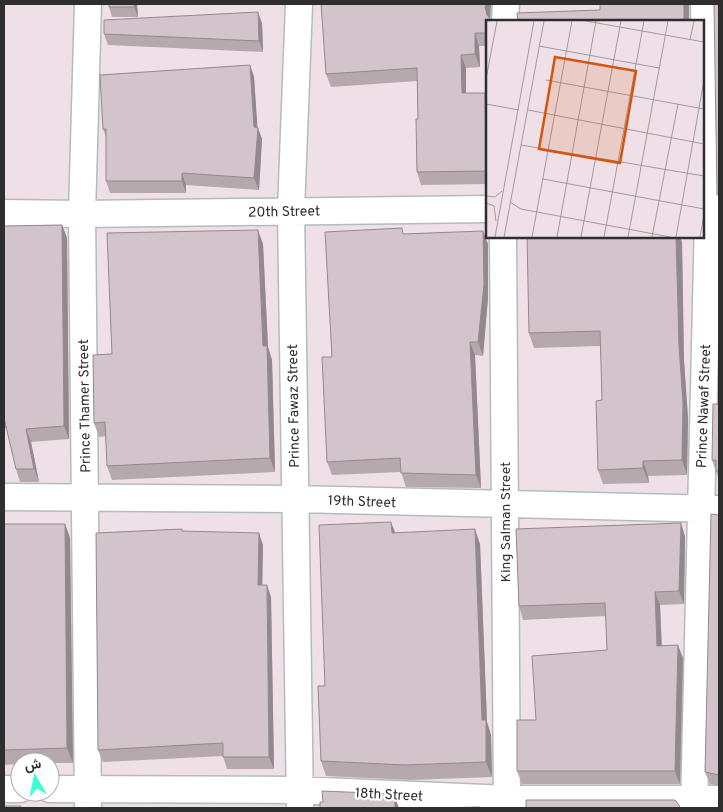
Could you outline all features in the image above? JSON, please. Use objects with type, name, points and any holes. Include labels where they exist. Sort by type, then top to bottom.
[{"type":"street","name":"Prince Thamer Street","points":[[88,4],[82,214],[89,799]]},
{"type":"street","name":"Prince Fawaz Street","points":[[299,4],[291,210],[300,799]]},
{"type":"street","points":[[506,4],[506,20]]},
{"type":"street","name":"Prince Nawaf Street","points":[[694,804],[710,509],[710,220],[704,4]]},
{"type":"street","name":"20th Street","points":[[4,213],[82,214],[486,209]]},
{"type":"street","name":"King Salman Street","points":[[503,238],[507,804]]},
{"type":"street","name":"19th Street","points":[[4,497],[294,499],[710,509]]},
{"type":"street","name":"18th Street","points":[[60,792],[89,799],[300,799],[507,804],[694,804],[719,799]]},
{"type":"building","points":[[109,4],[134,4],[134,7],[109,7]]},
{"type":"building","points":[[321,4],[486,4],[487,15],[491,20],[486,20],[486,33],[475,33],[475,54],[461,55],[462,93],[485,93],[486,171],[417,172],[417,68],[326,74]]},
{"type":"building","points":[[600,4],[684,4],[684,20],[518,20],[517,13],[600,10]]},
{"type":"building","points":[[714,4],[719,4],[719,195],[717,195]]},
{"type":"building","points":[[258,12],[259,41],[104,34],[104,20]]},
{"type":"building","points":[[250,65],[254,127],[258,128],[254,178],[182,173],[182,181],[106,181],[106,129],[103,129],[100,75]]},
{"type":"building","points":[[62,225],[64,426],[26,429],[34,469],[16,469],[4,418],[4,226]]},
{"type":"building","points":[[402,228],[403,234],[483,231],[484,285],[478,342],[470,342],[476,475],[401,473],[400,458],[327,462],[322,357],[332,357],[325,232]]},
{"type":"building","points":[[258,230],[263,346],[267,346],[270,458],[107,466],[105,422],[94,423],[93,355],[112,354],[107,233]]},
{"type":"building","points":[[527,238],[676,238],[679,346],[683,403],[682,460],[643,461],[643,468],[598,470],[596,401],[602,400],[600,331],[529,333]]},
{"type":"building","points":[[713,404],[719,404],[719,471],[716,471],[716,460],[712,460]]},
{"type":"building","points":[[711,514],[719,515],[719,775],[705,772]]},
{"type":"building","points":[[391,522],[392,533],[475,529],[482,720],[486,720],[486,762],[405,765],[321,761],[318,686],[325,686],[319,525]]},
{"type":"building","points":[[681,523],[679,591],[655,592],[657,646],[678,645],[675,771],[517,771],[517,720],[536,720],[532,656],[607,650],[605,603],[519,606],[516,529]]},
{"type":"building","points":[[4,524],[65,524],[67,748],[4,750]]},
{"type":"building","points":[[182,529],[182,531],[259,533],[258,585],[267,585],[269,757],[223,757],[223,743],[98,750],[96,533]]},
{"type":"building","points":[[322,791],[394,794],[395,808],[320,808],[320,802],[323,802]]},
{"type":"building","points":[[526,800],[675,800],[680,808],[526,808]]},
{"type":"building","points":[[4,806],[21,806],[21,808],[4,808]]},
{"type":"building","points":[[480,807],[480,808],[433,808]]}]
